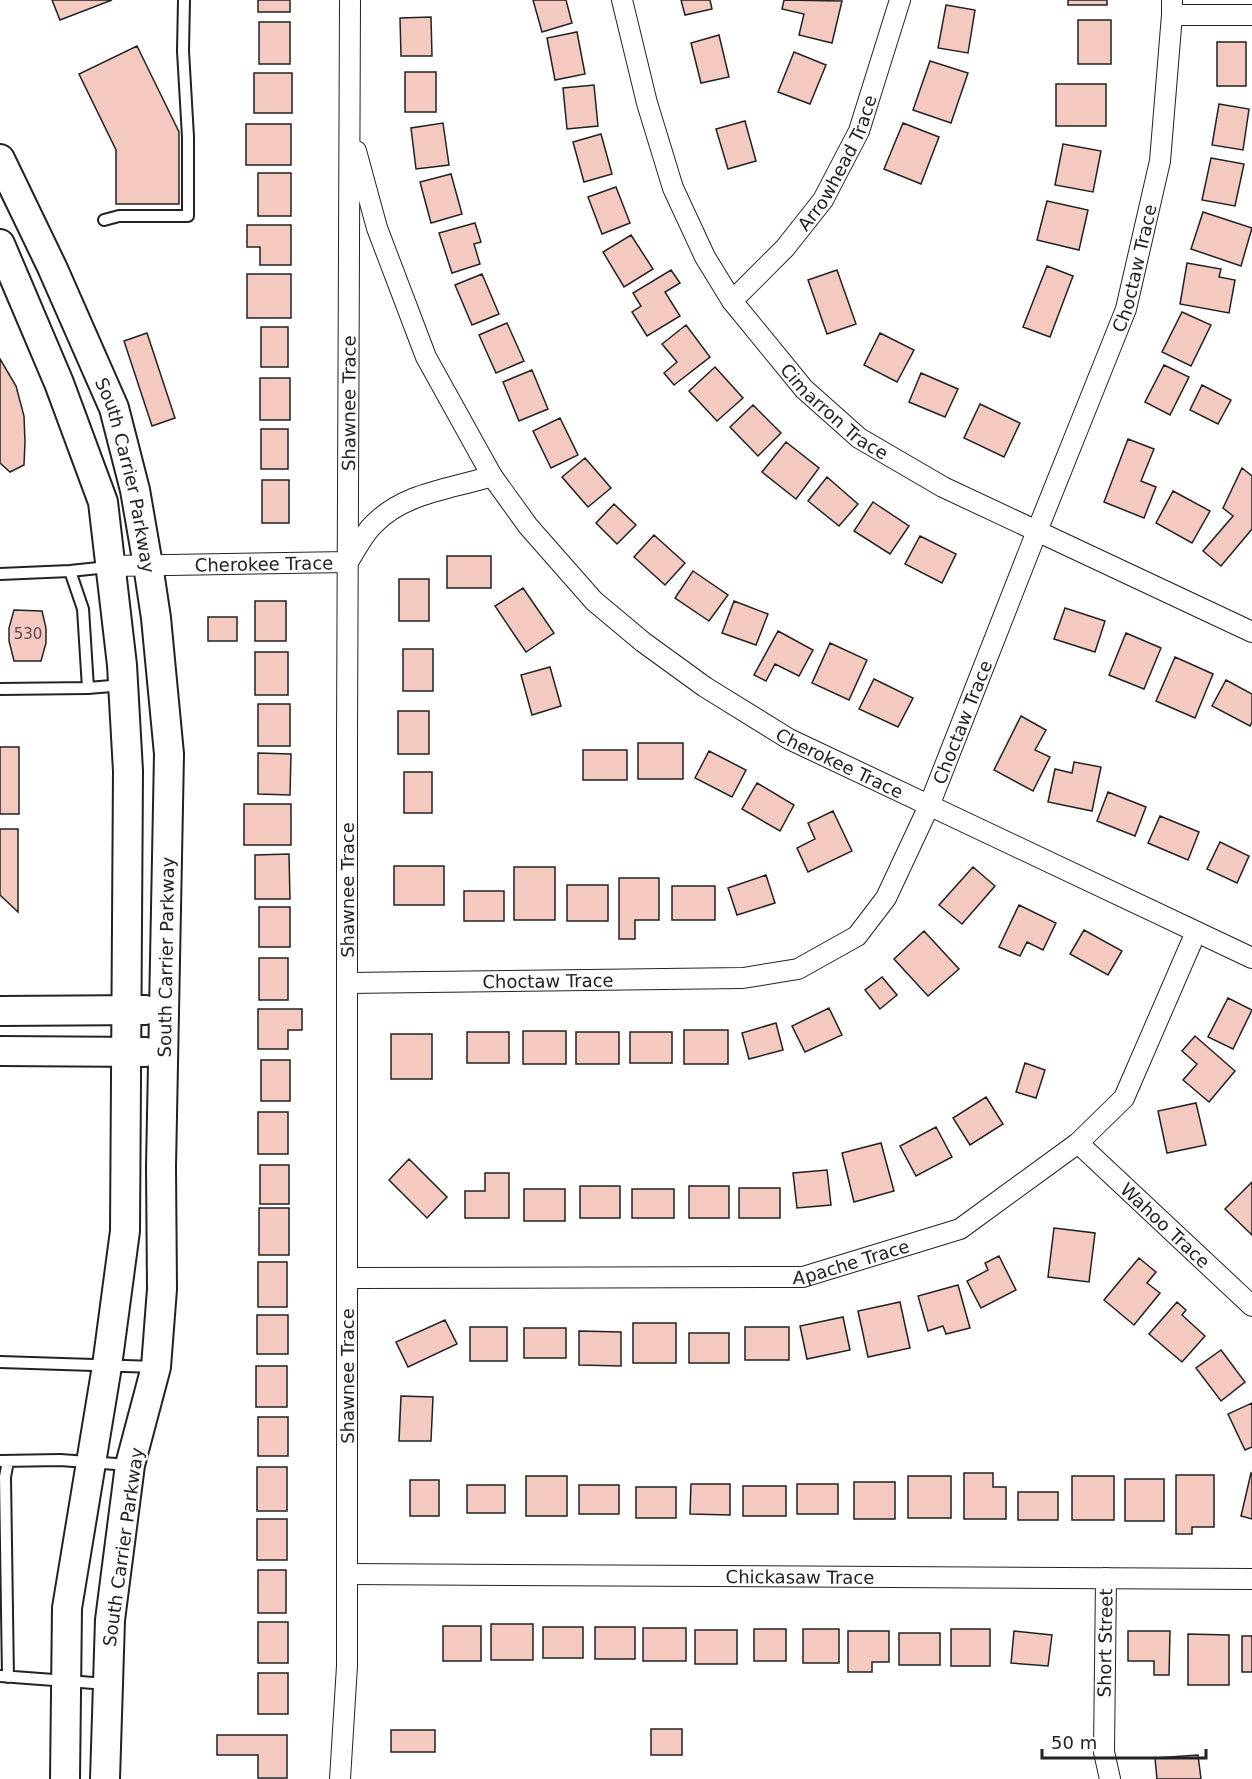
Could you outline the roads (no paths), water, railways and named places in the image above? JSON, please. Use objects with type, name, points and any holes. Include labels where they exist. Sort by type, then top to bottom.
[{"type":"main road","name":"South Carrier Parkway","points":[[0,159],[13,199],[52,267],[114,408],[135,489],[148,565],[156,618],[169,754],[161,1167],[162,1289],[156,1367],[130,1465],[110,1620],[105,1779]]},
{"type":"main road","name":"South Carrier Parkway","points":[[0,244],[59,383],[103,502],[112,566],[128,771],[125,1231],[107,1366],[67,1608],[65,1779]]},
{"type":"main road","points":[[0,1011],[165,1009]]},
{"type":"main road","points":[[0,1051],[164,1052]]},
{"type":"street","name":"Shawnee Trace","points":[[340,1779],[347,1666],[350,0]]},
{"type":"street","name":"Cimarron Trace","points":[[622,0],[647,103],[673,188],[705,257],[732,301],[804,389],[859,438],[943,487],[1252,632]]},
{"type":"street","name":"Arrowhead Trace","points":[[732,301],[784,248],[823,200],[859,131],[900,0]]},
{"type":"street","points":[[1172,8],[1252,15]]},
{"type":"street","name":"Choctaw Trace","points":[[347,983],[743,978],[798,969],[857,936],[886,898],[929,806],[1126,309],[1160,161],[1172,8]]},
{"type":"street","name":"Cherokee Trace","points":[[350,126],[377,228],[426,357],[492,476],[528,526],[594,601],[643,642],[705,687],[789,739],[1252,958]]},
{"type":"street","name":"Cherokee Trace","points":[[112,566],[348,562],[373,524],[402,503],[440,489],[492,476]]},
{"type":"street","name":"Apache Trace","points":[[347,1278],[803,1277],[960,1229],[1078,1143],[1124,1098],[1197,932]]},
{"type":"street","name":"Wahoo Trace","points":[[1078,1143],[1252,1306]]},
{"type":"street","name":"Chickasaw Trace","points":[[347,1574],[1252,1579]]},
{"type":"street","name":"Short Street","points":[[1106,1578],[1104,1752],[1110,1779]]},
{"type":"lane","points":[[105,220],[119,216],[188,216],[188,136],[183,51],[184,0]]},
{"type":"lane","points":[[0,574],[70,571],[112,566]]},
{"type":"lane","points":[[70,571],[83,609],[88,688]]},
{"type":"lane","points":[[0,689],[88,688],[123,685]]},
{"type":"lane","points":[[0,1362],[156,1367]]},
{"type":"lane","points":[[107,1684],[4,1677],[4,1461],[60,1460],[130,1465]]}]
